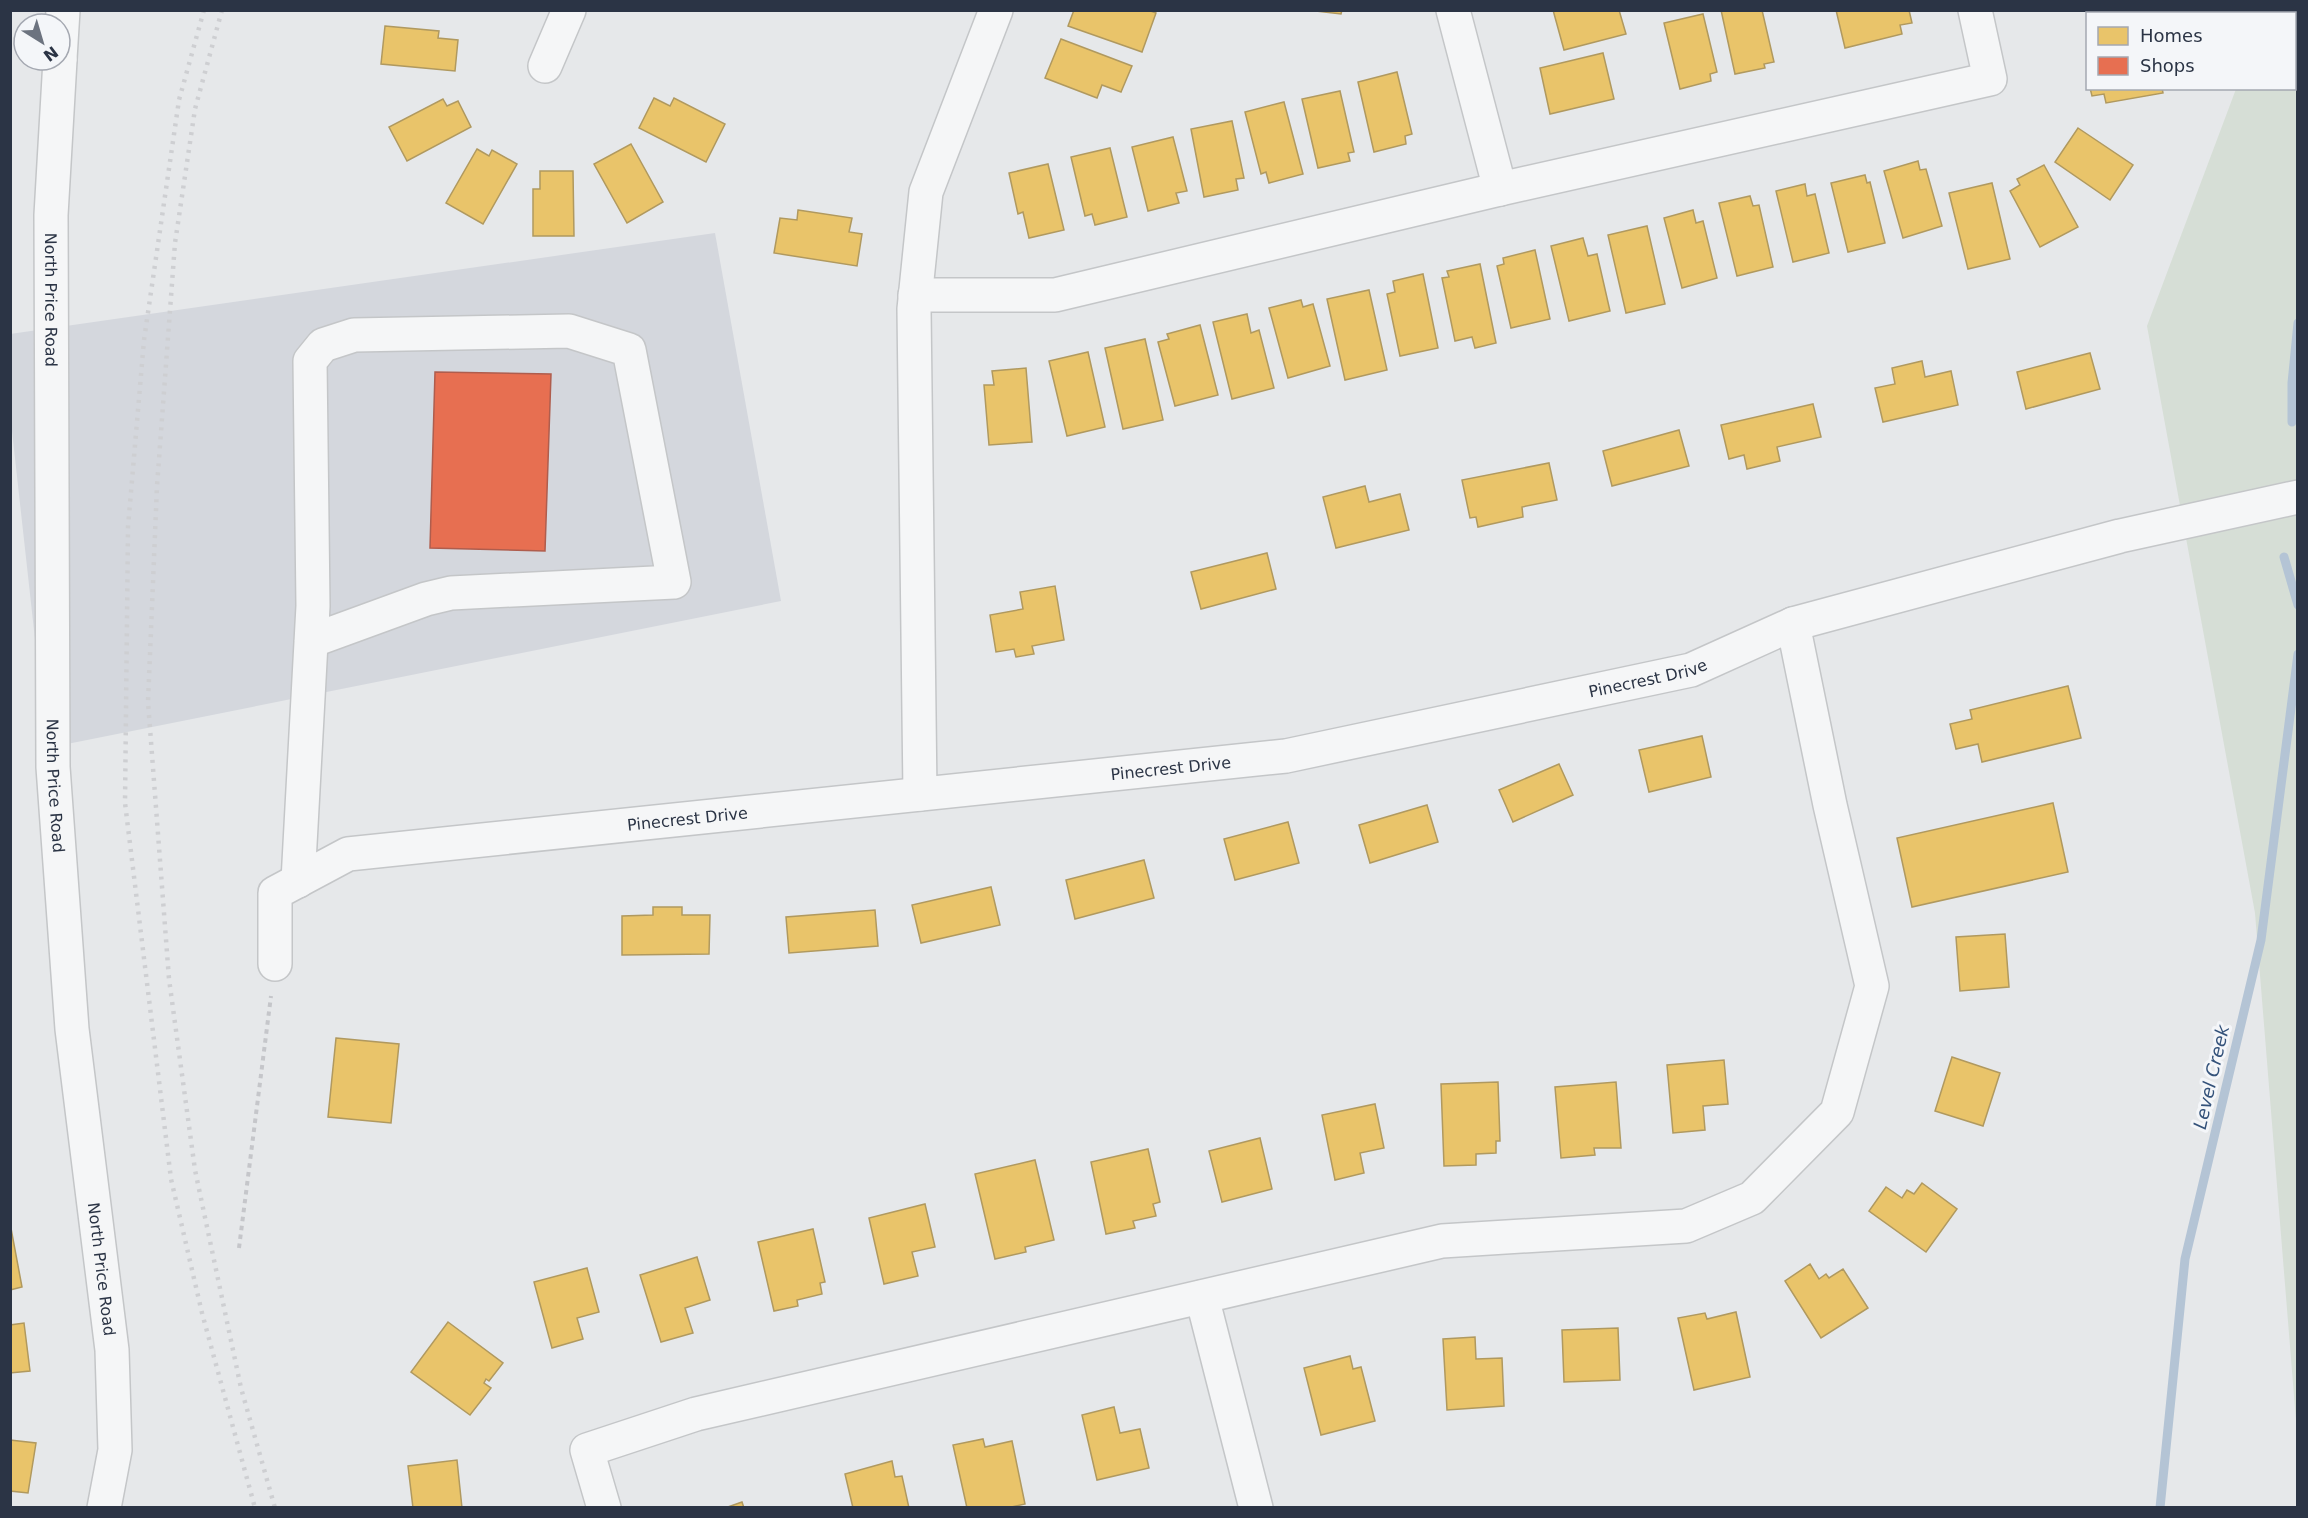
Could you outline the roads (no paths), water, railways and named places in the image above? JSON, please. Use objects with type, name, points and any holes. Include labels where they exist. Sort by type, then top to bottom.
[{"type":"street","points":[[545,66],[569,10]]},
{"type":"street","points":[[920,794],[915,295],[926,192],[996,10]]},
{"type":"street","points":[[1453,10],[1500,189]]},
{"type":"street","points":[[915,295],[1055,295],[1500,189],[1990,79],[1974,10]]},
{"type":"street","name":"North Price Road","points":[[59,72],[51,215],[54,767],[72,1029],[112,1350],[115,1450],[104,1508]]},
{"type":"street","points":[[298,881],[311,641],[314,606],[310,361],[323,345],[354,335],[569,331],[629,350],[674,582],[451,593],[426,599],[311,641]]},
{"type":"street","name":"Pinecrest Drive","points":[[275,964],[275,893],[348,854],[1286,756],[1691,670],[1793,624],[2120,536],[2298,497]]},
{"type":"street","points":[[604,1508],[586,1449],[696,1414],[1442,1241],[1686,1226],[1752,1198],[1837,1112],[1872,986],[1830,805],[1793,624]]},
{"type":"street","points":[[1202,1297],[1256,1508]]},
{"type":"waterway","name":"Level Creek","points":[[2292,422],[2292,383],[2298,323]]},
{"type":"waterway","name":"Level Creek","points":[[2284,557],[2298,605]]},
{"type":"waterway","name":"Level Creek","points":[[2160,1508],[2185,1259],[2261,940],[2298,654]]},
{"type":"railway","points":[[204,10],[179,100],[144,340],[128,527],[125,803],[171,1179],[202,1313],[255,1508]]},
{"type":"railway","points":[[222,10],[195,109],[175,243],[157,486],[148,702],[169,979],[195,1170],[241,1388],[275,1508]]}]
